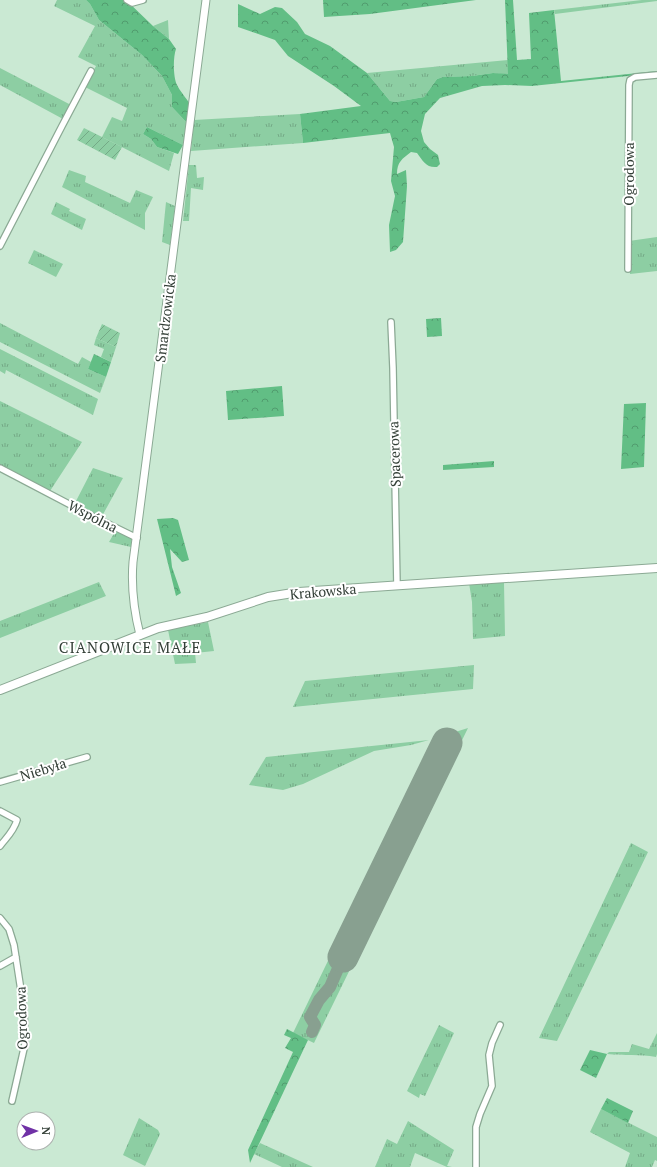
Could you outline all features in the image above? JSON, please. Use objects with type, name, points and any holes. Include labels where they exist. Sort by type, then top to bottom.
[{"type":"main road","name":"Krakowska","points":[[2,689],[140,635],[167,626],[212,616],[268,597],[299,592],[657,568]]},
{"type":"street","points":[[127,0],[132,3],[143,0]]},
{"type":"street","name":"Smardzowicka","points":[[140,635],[132,585],[134,562],[206,0]]},
{"type":"street","points":[[0,246],[91,71]]},
{"type":"street","name":"Ogrodowa","points":[[628,269],[629,85],[630,80],[635,77],[657,75]]},
{"type":"street","name":"Spacerowa","points":[[391,322],[397,586]]},
{"type":"street","name":"Wspólna","points":[[0,468],[137,538]]},
{"type":"street","name":"Niebyła","points":[[0,782],[87,757]]},
{"type":"street","points":[[0,811],[17,820],[11,834],[0,846]]},
{"type":"street","name":"Ogrodowa","points":[[0,918],[9,929],[14,945],[24,1010],[25,1044],[12,1101]]},
{"type":"street","points":[[0,966],[16,958]]},
{"type":"street","points":[[476,1167],[476,1127],[492,1086],[488,1055],[500,1025]]},
{"type":"green space","points":[[57,0],[86,0],[99,20],[142,55],[162,76],[172,95],[172,107],[187,123],[183,145],[147,127],[143,134],[151,139],[157,147],[174,153],[169,171],[102,137],[112,117],[122,121],[127,108],[85,87],[96,66],[78,57],[95,26],[54,6]]},
{"type":"green space","points":[[86,0],[126,0],[169,39],[176,49],[174,67],[177,85],[190,104],[187,123],[172,107],[172,95],[162,76],[142,55],[99,20]]},
{"type":"green space","points":[[323,0],[476,0],[370,14],[324,17]]},
{"type":"green space","points":[[505,0],[513,0],[517,60],[531,59],[529,13],[554,10],[561,81],[657,71],[657,73],[532,86],[482,86],[440,98],[425,114],[421,131],[424,142],[438,155],[440,164],[437,167],[427,165],[417,153],[411,152],[399,164],[397,174],[406,170],[407,186],[403,242],[396,250],[390,252],[389,225],[395,196],[391,181],[394,147],[390,133],[303,143],[300,114],[361,106],[334,86],[288,56],[275,40],[238,27],[238,4],[260,14],[275,7],[282,8],[297,22],[305,34],[330,46],[367,73],[390,101],[396,102],[424,97],[437,79],[443,77],[472,76],[493,73],[508,74]]},
{"type":"green space","points":[[642,0],[657,1],[555,14],[554,10]]},
{"type":"green space","points":[[168,20],[169,39],[153,26]]},
{"type":"green space","points":[[508,60],[508,75],[493,73],[472,76],[443,77],[437,79],[424,97],[396,102],[390,101],[367,73]]},
{"type":"green space","points":[[0,68],[71,105],[63,119],[0,85]]},
{"type":"green space","points":[[300,114],[303,143],[191,151],[194,120]]},
{"type":"green space","points":[[147,127],[183,145],[178,154],[157,147],[151,139],[143,134]]},
{"type":"green space","points":[[84,128],[122,147],[115,160],[77,140]]},
{"type":"green space","points":[[189,165],[196,165],[197,178],[204,177],[203,190],[191,188],[189,221],[183,221]]},
{"type":"green space","points":[[69,170],[86,176],[85,182],[130,203],[136,190],[153,197],[145,213],[145,230],[62,187]]},
{"type":"green space","points":[[56,202],[70,209],[69,211],[86,219],[82,230],[51,214]]},
{"type":"green space","points":[[166,202],[175,206],[170,245],[162,242]]},
{"type":"green space","points":[[657,237],[657,271],[630,274],[629,241]]},
{"type":"green space","points":[[34,250],[63,264],[56,277],[28,263]]},
{"type":"green space","points":[[441,318],[442,336],[427,337],[426,319]]},
{"type":"green space","points":[[0,323],[78,364],[82,357],[91,362],[88,369],[106,377],[100,393],[0,342]]},
{"type":"green space","points":[[102,324],[120,333],[116,347],[96,338]]},
{"type":"green space","points":[[96,338],[116,347],[111,362],[101,357],[104,349],[94,345]]},
{"type":"green space","points":[[0,349],[98,399],[93,415],[6,370],[5,374],[0,371]]},
{"type":"green space","points":[[94,354],[111,362],[106,377],[88,369]]},
{"type":"green space","points":[[282,386],[284,416],[228,420],[226,391]]},
{"type":"green space","points":[[0,401],[82,442],[50,491],[0,465]]},
{"type":"green space","points":[[646,403],[644,467],[621,469],[624,404]]},
{"type":"green space","points":[[494,461],[494,467],[443,470],[443,465]]},
{"type":"green space","points":[[93,468],[123,478],[101,518],[75,503]]},
{"type":"green space","points":[[173,518],[178,520],[189,560],[182,562],[170,549],[172,567],[181,593],[176,596],[157,519]]},
{"type":"green space","points":[[116,530],[132,538],[131,547],[109,542]]},
{"type":"green space","points":[[99,582],[106,596],[0,638],[0,621]]},
{"type":"green space","points":[[469,583],[504,583],[505,636],[473,639],[472,602]]},
{"type":"green space","points":[[208,622],[214,651],[195,653],[196,663],[175,664],[168,630]]},
{"type":"green space","points":[[474,665],[473,689],[293,707],[305,681]]},
{"type":"green space","points":[[468,728],[314,1043],[293,1033],[436,738]]},
{"type":"green space","points":[[429,740],[411,745],[374,751],[303,784],[283,790],[249,785],[266,757]]},
{"type":"green space","points":[[631,843],[648,852],[557,1041],[539,1038]]},
{"type":"green space","points":[[439,1025],[454,1033],[425,1096],[420,1094],[419,1098],[407,1091]]},
{"type":"green space","points":[[287,1029],[308,1040],[250,1163],[248,1150],[293,1052],[285,1048],[291,1038],[284,1035]]},
{"type":"green space","points":[[657,1033],[656,1057],[607,1054],[609,1052],[629,1052],[632,1044],[649,1049]]},
{"type":"green space","points":[[590,1050],[607,1054],[596,1078],[580,1070]]},
{"type":"green space","points":[[607,1098],[633,1111],[628,1123],[601,1109]]},
{"type":"green space","points":[[601,1109],[657,1137],[657,1161],[655,1160],[652,1167],[625,1167],[630,1153],[590,1132]]},
{"type":"green space","points":[[139,1118],[158,1130],[160,1134],[145,1166],[123,1155]]},
{"type":"green space","points":[[408,1121],[454,1150],[447,1166],[452,1167],[447,1167],[415,1153],[410,1167],[375,1167],[387,1139],[397,1144]]},
{"type":"green space","points":[[260,1143],[313,1167],[282,1167],[254,1154]]},
{"type":"taxiway","points":[[312,1032],[315,1025],[310,1017],[319,1000],[330,987],[343,957]]},
{"type":"runway","points":[[343,957],[447,743]]},
{"type":"district","name":"CIANOWICE MAŁE","points":[[130,647]]}]
